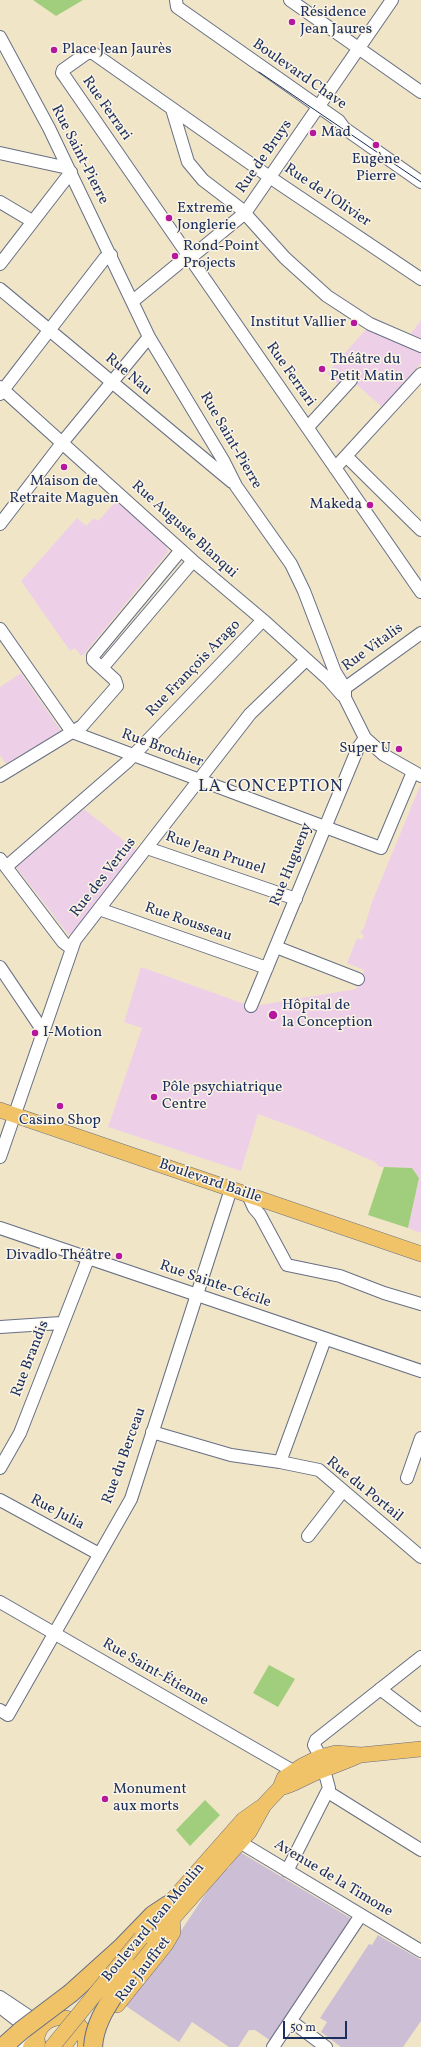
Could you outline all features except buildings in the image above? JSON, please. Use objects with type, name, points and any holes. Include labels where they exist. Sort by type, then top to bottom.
[{"type":"highway","points":[[3,2047],[69,1990],[107,1962],[153,1915],[170,1911]]},
{"type":"highway","points":[[89,2044],[102,2012],[123,1983],[130,1968]]},
{"type":"main road","name":"Boulevard Baille","points":[[0,1110],[231,1189],[253,1204],[421,1254]]},
{"type":"main road","name":"Boulevard Jean Moulin","points":[[280,1788],[290,1786],[336,1753],[361,1755],[421,1749]]},
{"type":"main road","name":"Boulevard Jean Moulin","points":[[41,2038],[145,1941],[237,1836],[243,1820],[264,1805],[280,1788],[284,1778],[293,1771],[320,1764]]},
{"type":"main road","name":"Rue Jauffret","points":[[89,2044],[94,2032],[109,2020],[123,1996],[166,1944],[173,1932],[170,1911]]},
{"type":"main road","name":"Boulevard Jean Moulin","points":[[63,2047],[130,1968],[145,1941]]},
{"type":"main road","points":[[41,2038],[53,2004],[69,1990]]},
{"type":"main road","points":[[41,2038],[57,2018],[70,2019],[80,2026],[89,2044]]},
{"type":"street","points":[[290,0],[421,92]]},
{"type":"street","name":"Rue de Bruys","points":[[132,301],[184,259],[196,254],[246,213],[392,0]]},
{"type":"street","name":"Boulevard Chave","points":[[176,4],[339,121],[344,128],[421,182]]},
{"type":"street","name":"Rue Saint-Pierre","points":[[0,38],[70,170],[149,337],[223,460],[236,486],[291,564],[304,591],[335,672],[365,738],[384,754],[417,774]]},
{"type":"street","name":"Rue Ferrari","points":[[97,57],[90,52],[87,53],[65,67],[62,73],[188,258],[421,592]]},
{"type":"street","name":"Rue de l'Olivier","points":[[97,57],[271,178],[421,278]]},
{"type":"street","points":[[172,109],[188,162],[203,180],[246,213],[285,258],[327,296],[370,324],[421,346]]},
{"type":"street","points":[[0,153],[70,170],[0,264]]},
{"type":"street","points":[[0,202],[32,221]]},
{"type":"street","points":[[1,390],[50,331],[105,258],[111,255]]},
{"type":"street","name":"Rue Nau","points":[[0,289],[236,486]]},
{"type":"street","points":[[0,524],[63,442],[149,337]]},
{"type":"street","points":[[335,468],[421,374]]},
{"type":"street","points":[[308,428],[351,380]]},
{"type":"street","name":"Rue Auguste Blanqui","points":[[1,390],[63,442],[193,561],[263,620],[345,694]]},
{"type":"street","points":[[346,456],[421,530]]},
{"type":"street","points":[[0,776],[82,726],[117,686],[115,680],[93,660],[93,656],[181,550]]},
{"type":"street","points":[[102,668],[193,561]]},
{"type":"street","name":"Rue François Arago","points":[[3,863],[133,756],[263,620]]},
{"type":"street","points":[[0,629],[72,732]]},
{"type":"street","name":"Rue Vitalis","points":[[345,694],[421,633]]},
{"type":"street","name":"Rue des Vertus","points":[[0,1157],[76,940],[250,714],[306,660]]},
{"type":"street","name":"Rue Brochier","points":[[72,732],[381,848],[417,774]]},
{"type":"street","name":"Rue Hugueny","points":[[251,1006],[358,748],[365,738]]},
{"type":"street","name":"Rue Jean Prunel","points":[[147,848],[296,899]]},
{"type":"street","points":[[3,863],[63,942],[72,949]]},
{"type":"street","name":"Rue Rousseau","points":[[99,909],[267,968]]},
{"type":"street","points":[[276,947],[358,978]]},
{"type":"street","points":[[0,967],[43,1031]]},
{"type":"street","name":"Rue du Berceau","points":[[4,1712],[54,1633],[130,1499],[231,1189]]},
{"type":"street","points":[[253,1204],[287,1265],[340,1276],[421,1304]]},
{"type":"street","name":"Rue Sainte-Cécile","points":[[0,1228],[421,1371]]},
{"type":"street","name":"Rue Brandis","points":[[0,1468],[20,1433],[88,1258]]},
{"type":"street","points":[[0,1327],[62,1323]]},
{"type":"street","points":[[280,1462],[325,1339]]},
{"type":"street","name":"Rue du Portail","points":[[152,1432],[231,1456],[280,1462],[319,1470],[342,1492],[421,1557]]},
{"type":"street","points":[[407,1478],[421,1438]]},
{"type":"street","points":[[308,1536],[342,1492]]},
{"type":"street","name":"Rue Julia","points":[[0,1500],[100,1554]]},
{"type":"street","name":"Rue Saint-Étienne","points":[[0,1602],[293,1771]]},
{"type":"street","points":[[287,1871],[328,1792],[329,1784],[320,1764],[314,1745],[316,1740],[421,1657]]},
{"type":"street","points":[[380,1689],[421,1720]]},
{"type":"street","points":[[328,1792],[421,1850]]},
{"type":"street","name":"Avenue de la Timone","points":[[237,1836],[287,1871],[420,1949]]},
{"type":"street","points":[[274,2047],[361,1915]]},
{"type":"street","points":[[24,2014],[39,2008],[69,1990]]},
{"type":"street","points":[[0,1997],[39,2023],[41,2038]]},
{"type":"street","points":[[0,2007],[41,2038]]},
{"type":"street","points":[[291,2021],[326,2047]]},
{"type":"street","points":[[18,2047],[41,2038]]},
{"type":"shaded area","points":[[421,320],[421,343],[407,339]]},
{"type":"shaded area","points":[[369,326],[421,351],[421,363],[382,407],[347,376],[339,385],[327,373]]},
{"type":"shaded area","points":[[118,499],[141,520],[141,524],[146,528],[148,526],[155,532],[166,545],[168,552],[81,656],[75,648],[70,651],[21,581],[77,518],[86,526],[94,518],[98,521]]},
{"type":"shaded area","points":[[21,673],[61,731],[6,764],[0,755],[0,687]]},
{"type":"shaded area","name":"Hôpital de la Conception","points":[[420,786],[421,1233],[408,1228],[419,1178],[412,1168],[379,1167],[375,1162],[304,1131],[258,1114],[241,1171],[108,1127],[142,1028],[124,1022],[141,967],[256,1008],[260,1005],[356,989],[364,970],[347,963],[357,938],[362,940],[364,935],[360,933],[364,928],[372,902]]},
{"type":"shaded area","points":[[84,809],[137,851],[72,934],[68,934],[16,867]]},
{"type":"shaded area","points":[[240,1852],[352,1919],[271,2041],[255,2030],[249,2030],[238,2047],[229,2047],[192,2022],[179,2042],[123,2004],[171,1946],[224,1866],[228,1869]]},
{"type":"shaded area","points":[[378,1935],[421,1960],[421,2021],[403,2047],[341,2047],[321,2032],[327,2022],[320,2018],[369,1944],[372,1945]]},
{"type":"green space","points":[[33,0],[83,0],[56,16]]},
{"type":"green space","points":[[384,1167],[412,1168],[419,1178],[408,1228],[368,1215]]},
{"type":"green space","points":[[269,1665],[295,1679],[278,1707],[253,1693]]},
{"type":"green space","points":[[205,1800],[220,1815],[190,1846],[176,1830]]},
{"type":"tram line","points":[[259,72],[421,182]]},
{"type":"place","name":"Résidence Jean Jaures","points":[[292,22]]},
{"type":"place","name":"Place Jean Jaurès","points":[[54,50]]},
{"type":"place","name":"Mad","points":[[313,133]]},
{"type":"place","name":"Eugène Pierre","points":[[376,145]]},
{"type":"place","name":"Extreme Jonglerie","points":[[169,218]]},
{"type":"place","name":"Rond-Point Projects","points":[[175,256]]},
{"type":"place","name":"Institut Vallier","points":[[354,323]]},
{"type":"place","name":"Théâtre du Petit Matin","points":[[322,369]]},
{"type":"place","name":"Maison de Retraite Maguen","points":[[64,467]]},
{"type":"place","name":"Makeda","points":[[370,505]]},
{"type":"place","name":"Super U","points":[[399,749]]},
{"type":"place","name":"Hôpital de la Conception","points":[[273,1015]]},
{"type":"place","name":"I-Motion","points":[[35,1033]]},
{"type":"place","name":"Pôle psychiatrique Centre","points":[[154,1097]]},
{"type":"place","name":"Casino Shop","points":[[60,1106]]},
{"type":"place","name":"Divadlo Théâtre","points":[[119,1256]]},
{"type":"place","name":"Monument aux morts","points":[[105,1799]]},
{"type":"district","name":"LA CONCEPTION","points":[[271,788]]}]
